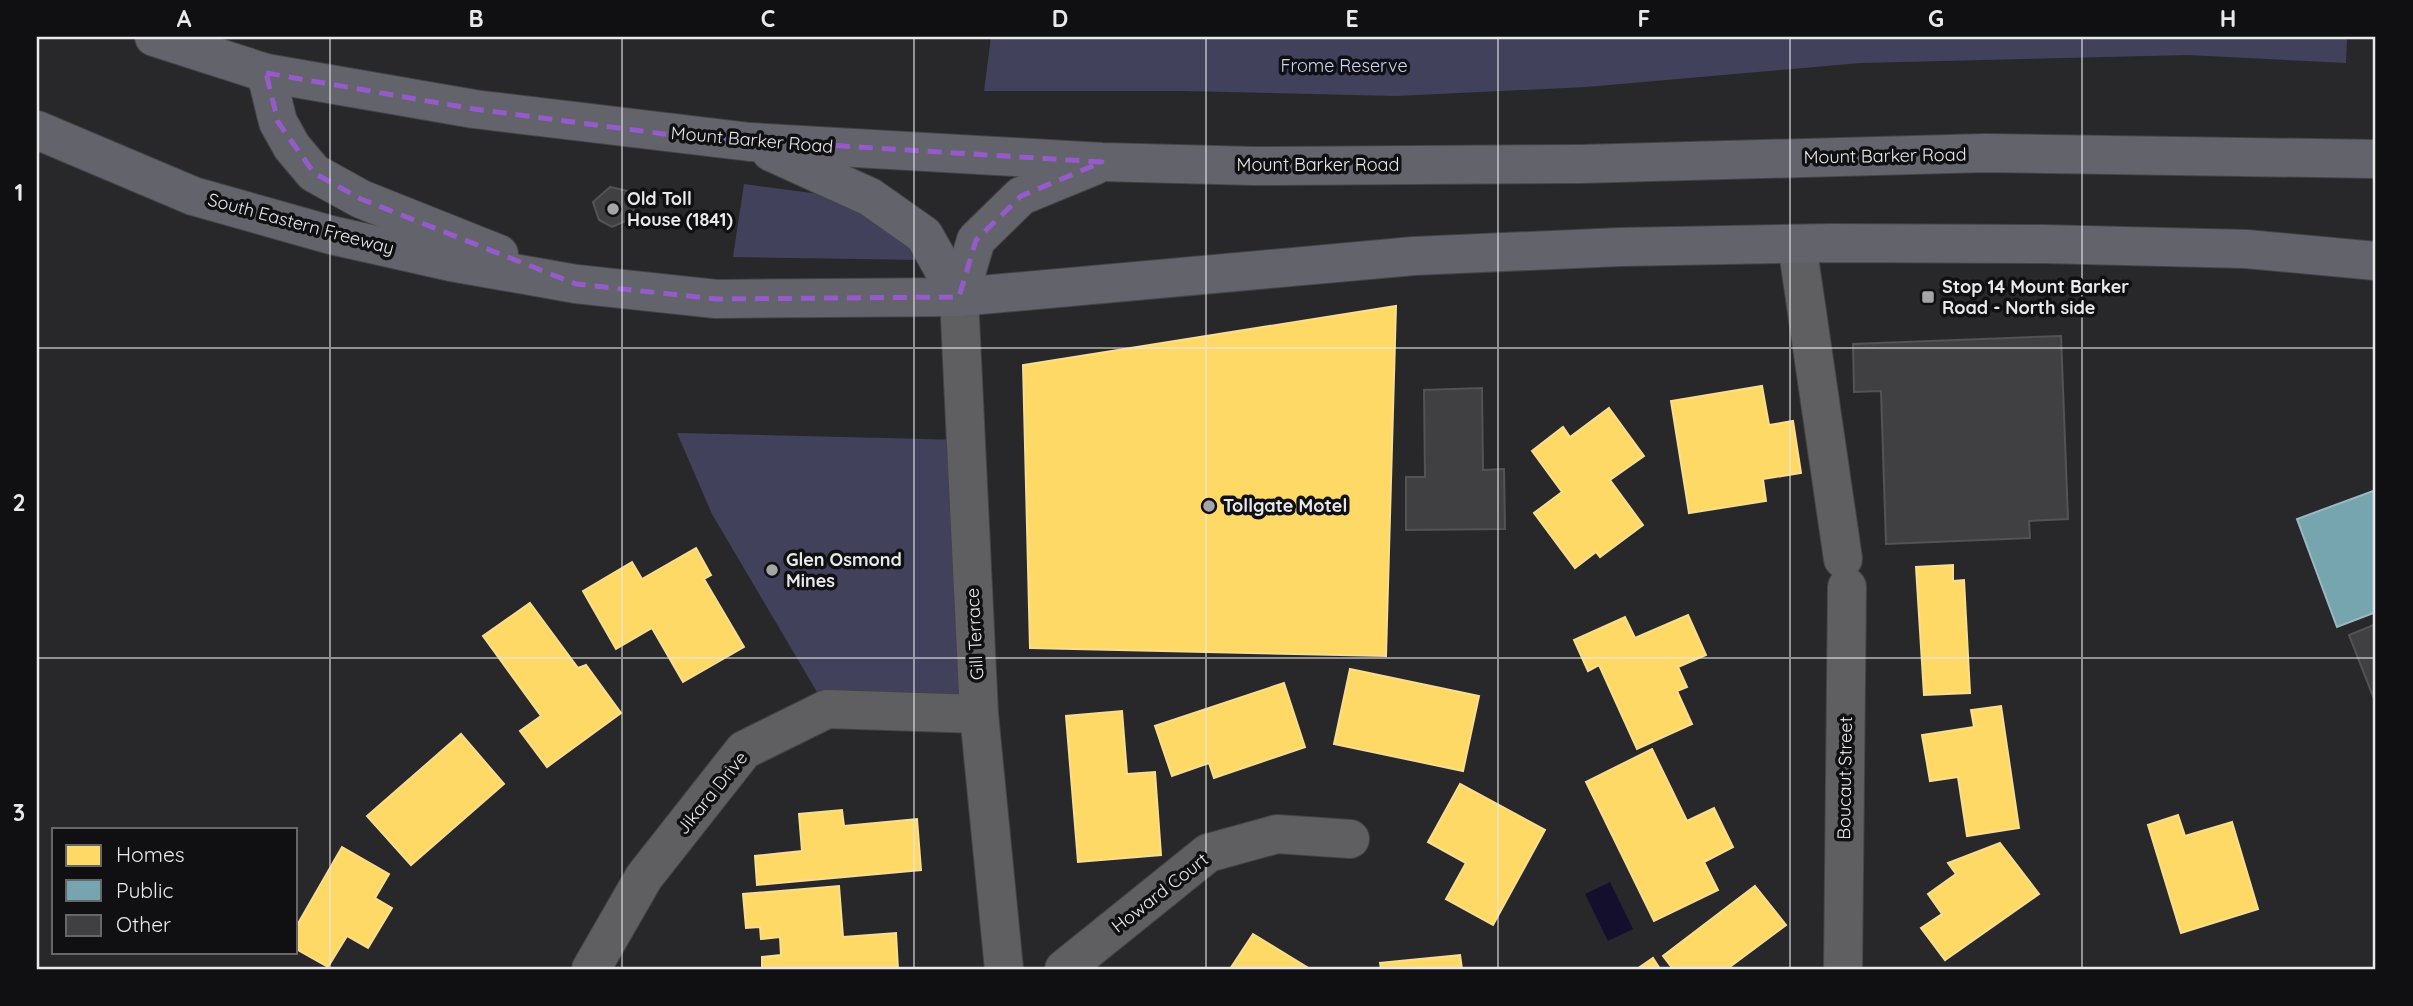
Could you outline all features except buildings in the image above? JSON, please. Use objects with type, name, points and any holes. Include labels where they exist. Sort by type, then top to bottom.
[{"type":"highway","points":[[154,37],[266,73],[278,122],[292,147],[314,173],[361,199],[576,284],[716,299],[959,297],[1414,256],[1620,247],[2043,244],[2246,249],[2376,261]]},
{"type":"highway","name":"Mount Barker Road","points":[[266,73],[474,109],[750,142],[1102,162],[1254,166],[1568,164],[1986,153],[2376,159]]},
{"type":"highway","name":"South Eastern Freeway","points":[[37,130],[193,196],[331,235],[451,262],[576,284]]},
{"type":"highway","points":[[750,142],[870,197],[925,235],[959,297]]},
{"type":"highway","points":[[959,297],[976,240],[1021,196],[1102,162]]},
{"type":"street","name":"Boucaut Street","points":[[1797,244],[1845,573],[1843,969]]},
{"type":"street","name":"Gill Terrace","points":[[959,297],[979,714],[1004,968]]},
{"type":"street","name":"Jikara Drive","points":[[591,969],[644,877],[744,750],[827,709],[979,714]]},
{"type":"street","name":"Howard Court","points":[[1064,969],[1208,853],[1277,834],[1350,839]]},
{"type":"street","points":[[1004,968],[1044,969]]},
{"type":"highlighted area","points":[[266,73],[474,109],[680,136],[1102,162],[1021,196],[976,240],[959,297],[716,299],[576,284],[361,199],[314,173],[278,122]]},
{"type":"green space","name":"Frome Reserve","points":[[991,37],[2347,37],[2346,63],[2188,55],[1860,63],[1586,87],[1396,96],[1184,91],[984,91]]},
{"type":"green space","points":[[744,184],[827,195],[878,216],[923,260],[733,257]]},
{"type":"green space","points":[[677,433],[964,440],[979,714],[827,709],[712,514]]},
{"type":"shaded area","points":[[1610,882],[1633,929],[1608,941],[1585,894]]},
{"type":"place","name":"Old Toll House (1841)","points":[[613,209]]},
{"type":"place","name":"Stop 14 Mount Barker Road - North side","points":[[1928,297]]},
{"type":"place","name":"Tollgate Motel","points":[[1209,506]]},
{"type":"place","name":"Glen Osmond Mines","points":[[772,570]]}]
